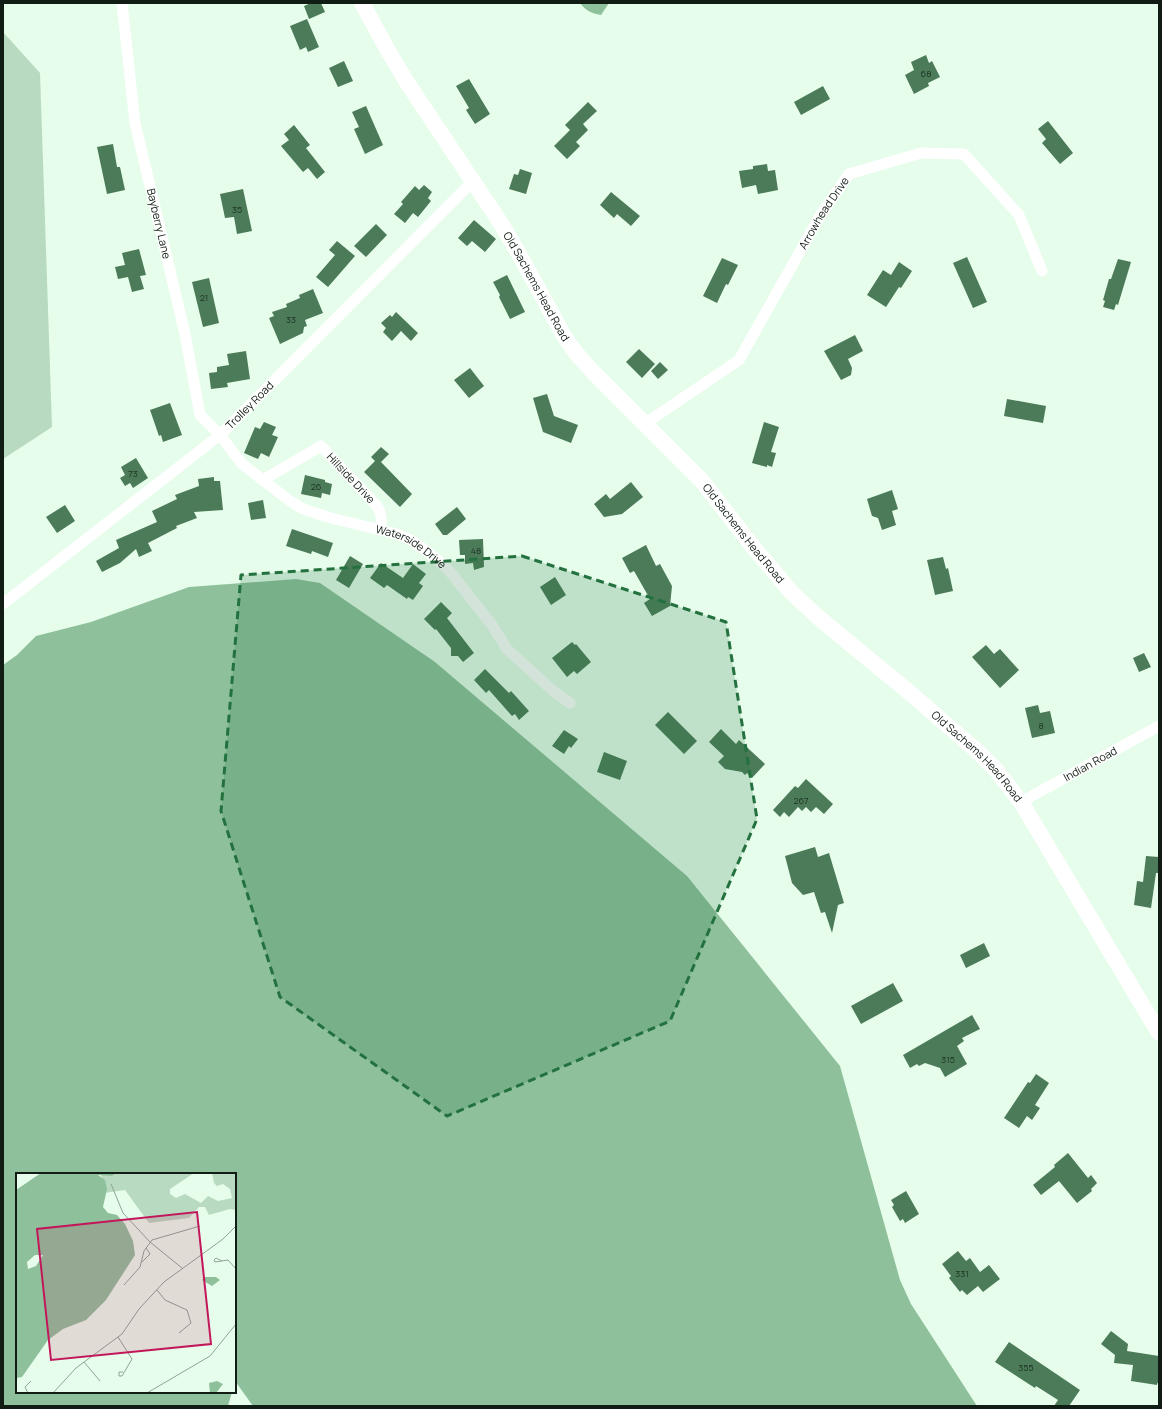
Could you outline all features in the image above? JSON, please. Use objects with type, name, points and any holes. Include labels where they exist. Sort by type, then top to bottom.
[{"type":"street","name":"Bayberry Lane","points":[[122,3],[136,124],[185,334],[200,415],[220,435]]},
{"type":"street","name":"Old Sachems Head Road","points":[[362,3],[408,84],[500,222],[564,336],[593,372],[646,423],[702,481],[750,543],[791,592],[819,618],[909,692],[978,752],[996,770],[1021,802],[1159,1033]]},
{"type":"street","name":"Arrowhead Drive","points":[[646,423],[739,360],[820,216],[849,174],[921,153],[964,154],[1019,215],[1042,271]]},
{"type":"street","name":"Trolley Road","points":[[3,604],[220,435],[473,182]]},
{"type":"street","name":"Waterside Drive","points":[[220,435],[238,459],[278,493],[303,509],[331,518],[397,534],[411,540],[439,561],[454,577],[492,625],[507,649],[552,690],[570,703]]},
{"type":"street","name":"Hillside Drive","points":[[263,480],[321,446],[381,512],[380,530]]},
{"type":"street","name":"Indian Road","points":[[1021,802],[1159,726]]},
{"type":"highlighted area","points":[[522,556],[726,622],[757,819],[670,1021],[447,1116],[280,997],[221,811],[241,575]]},
{"type":"shaded area","points":[[580,3],[609,3],[601,15],[589,11]]},
{"type":"shaded area","points":[[3,32],[40,73],[52,427],[3,459]]},
{"type":"shaded area","points":[[296,579],[320,583],[435,662],[687,876],[840,1066],[900,1280],[911,1304],[977,1406],[253,1406],[236,1382],[236,1173],[16,1173],[16,1393],[232,1393],[228,1406],[3,1406],[3,665],[17,655],[36,636],[91,622],[189,587]]},
{"type":"building","points":[[311,3],[321,3],[325,12],[309,19],[304,6]]},
{"type":"building","points":[[307,19],[319,47],[308,52],[306,47],[300,50],[290,26]]},
{"type":"building","points":[[926,55],[929,63],[932,61],[940,77],[928,83],[929,86],[914,94],[905,75],[914,70],[911,62]]},
{"type":"building","points":[[344,61],[353,81],[338,87],[329,68]]},
{"type":"building","points":[[469,79],[490,114],[475,124],[466,110],[469,108],[456,86]]},
{"type":"building","points":[[823,86],[830,99],[801,115],[794,102]]},
{"type":"building","points":[[588,102],[597,111],[583,124],[588,130],[576,142],[580,146],[567,159],[554,146],[570,130],[565,125]]},
{"type":"building","points":[[366,106],[383,145],[365,154],[354,129],[359,127],[352,112]]},
{"type":"building","points":[[1048,121],[1073,153],[1060,164],[1042,143],[1046,139],[1038,129]]},
{"type":"building","points":[[294,125],[310,145],[306,148],[325,172],[317,179],[308,168],[303,172],[281,146],[289,140],[284,134]]},
{"type":"building","points":[[113,144],[117,167],[120,167],[125,190],[107,194],[97,147]]},
{"type":"building","points":[[767,164],[768,171],[775,170],[778,190],[758,194],[756,185],[742,188],[739,171],[753,169],[753,166]]},
{"type":"building","points":[[520,169],[532,173],[526,194],[509,189],[514,174],[518,175]]},
{"type":"building","points":[[424,185],[432,192],[428,198],[431,201],[418,217],[413,213],[405,223],[394,214],[403,204],[401,202],[415,186],[419,190]]},
{"type":"building","points":[[243,189],[252,231],[237,234],[234,217],[225,218],[220,194]]},
{"type":"building","points":[[611,192],[640,216],[631,226],[617,214],[614,218],[600,205]]},
{"type":"building","points":[[474,220],[496,239],[485,252],[472,241],[467,246],[458,238]]},
{"type":"building","points":[[376,224],[387,235],[366,257],[354,246]]},
{"type":"building","points":[[337,241],[355,256],[328,287],[316,277],[335,255],[329,250]]},
{"type":"building","points":[[139,249],[146,275],[140,276],[144,289],[132,292],[128,277],[118,279],[115,267],[125,265],[122,253]]},
{"type":"building","points":[[967,257],[987,302],[973,308],[953,263]]},
{"type":"building","points":[[722,258],[738,265],[728,285],[726,284],[717,303],[703,296]]},
{"type":"building","points":[[1118,259],[1131,262],[1118,305],[1116,304],[1114,310],[1103,307],[1105,301],[1103,300],[1109,279],[1111,279]]},
{"type":"building","points":[[899,262],[912,271],[886,307],[867,295],[883,270],[891,275]]},
{"type":"building","points":[[507,275],[525,312],[510,319],[493,282]]},
{"type":"building","points":[[209,278],[219,323],[203,327],[192,282]]},
{"type":"building","points":[[313,289],[323,313],[305,320],[307,326],[304,327],[303,333],[280,344],[269,318],[274,316],[272,312],[287,307],[286,304],[300,298],[299,295]]},
{"type":"building","points":[[396,312],[418,333],[411,341],[401,331],[392,341],[383,332],[386,328],[381,323],[390,315],[392,317]]},
{"type":"building","points":[[855,335],[863,351],[848,359],[852,368],[851,375],[841,380],[824,351]]},
{"type":"building","points":[[639,349],[655,364],[642,378],[626,362]]},
{"type":"building","points":[[246,351],[250,379],[227,383],[228,387],[211,389],[209,373],[217,372],[217,367],[229,365],[227,354]]},
{"type":"building","points":[[660,362],[668,370],[658,379],[651,371]]},
{"type":"building","points":[[470,368],[484,386],[469,398],[454,380]]},
{"type":"building","points":[[547,394],[554,416],[578,425],[571,443],[543,432],[533,398]]},
{"type":"building","points":[[1007,399],[1046,406],[1043,423],[1004,416]]},
{"type":"building","points":[[170,403],[182,435],[163,442],[161,435],[159,436],[150,410]]},
{"type":"building","points":[[264,422],[276,427],[272,435],[278,437],[269,457],[261,453],[258,459],[244,453],[255,427],[260,429]]},
{"type":"building","points":[[764,422],[779,427],[771,452],[776,453],[772,467],[752,463]]},
{"type":"building","points":[[381,447],[389,454],[381,462],[412,494],[400,507],[364,472],[375,461],[371,457]]},
{"type":"building","points":[[136,458],[148,478],[133,488],[130,483],[125,486],[120,478],[125,475],[121,467]]},
{"type":"building","points":[[305,475],[325,480],[325,482],[332,484],[330,495],[322,493],[321,498],[301,494]]},
{"type":"building","points":[[214,477],[214,481],[220,481],[223,510],[194,512],[197,518],[176,526],[177,528],[148,543],[152,551],[139,557],[136,549],[120,563],[102,572],[96,561],[119,548],[116,540],[157,522],[152,511],[177,499],[175,495],[199,486],[198,479]]},
{"type":"building","points":[[631,482],[643,497],[622,514],[604,517],[594,504],[606,494],[610,499]]},
{"type":"building","points":[[892,490],[898,509],[892,511],[896,525],[882,530],[878,518],[872,516],[867,499]]},
{"type":"building","points":[[263,500],[266,518],[251,520],[248,503]]},
{"type":"building","points":[[65,505],[75,521],[57,533],[46,517]]},
{"type":"building","points":[[457,507],[466,519],[447,535],[443,535],[435,524]]},
{"type":"building","points":[[292,529],[333,543],[328,557],[312,551],[311,554],[286,546]]},
{"type":"building","points":[[483,539],[484,567],[474,570],[473,563],[465,564],[465,555],[460,555],[459,540]]},
{"type":"building","points":[[646,545],[656,566],[660,564],[672,586],[670,606],[652,616],[644,603],[650,599],[634,571],[630,573],[622,558]]},
{"type":"building","points":[[350,556],[363,564],[349,588],[336,580]]},
{"type":"building","points":[[943,557],[946,569],[948,568],[953,591],[935,595],[927,560]]},
{"type":"building","points":[[381,563],[403,578],[413,564],[426,574],[419,583],[423,586],[413,600],[408,597],[407,599],[387,585],[384,588],[370,578]]},
{"type":"building","points":[[555,577],[566,595],[551,605],[540,587]]},
{"type":"building","points":[[441,602],[452,613],[447,618],[474,653],[463,662],[458,656],[451,656],[451,648],[436,629],[435,630],[424,619]]},
{"type":"building","points":[[572,642],[575,645],[576,644],[591,662],[577,674],[574,671],[567,677],[552,658]]},
{"type":"building","points":[[986,645],[994,654],[1000,649],[1019,670],[1000,688],[972,657]]},
{"type":"building","points":[[1144,653],[1151,667],[1139,672],[1133,658]]},
{"type":"building","points":[[485,669],[509,693],[511,691],[529,711],[519,720],[515,714],[512,716],[489,690],[486,693],[474,680]]},
{"type":"building","points":[[1038,705],[1040,713],[1050,711],[1055,733],[1032,738],[1025,708]]},
{"type":"building","points":[[668,712],[697,741],[684,754],[655,725]]},
{"type":"building","points":[[721,729],[736,744],[739,740],[765,764],[752,778],[747,773],[745,775],[742,772],[725,769],[718,762],[724,756],[709,742]]},
{"type":"building","points":[[564,730],[578,739],[571,748],[569,746],[564,754],[552,746]]},
{"type":"building","points":[[604,752],[627,761],[620,780],[597,772]]},
{"type":"building","points":[[806,779],[833,804],[824,814],[816,807],[811,812],[806,807],[802,811],[798,807],[789,817],[784,812],[780,817],[773,810],[795,786],[798,788]]},
{"type":"building","points":[[815,847],[818,857],[829,853],[844,903],[838,905],[832,933],[825,912],[821,913],[814,892],[803,895],[792,883],[785,856]]},
{"type":"building","points":[[1146,856],[1159,857],[1159,873],[1156,873],[1151,908],[1134,905],[1137,881],[1143,882]]},
{"type":"building","points":[[984,943],[990,956],[966,968],[960,955]]},
{"type":"building","points":[[893,983],[903,1001],[861,1024],[851,1006]]},
{"type":"building","points":[[972,1015],[980,1029],[962,1038],[964,1041],[957,1046],[967,1064],[945,1077],[940,1068],[925,1063],[919,1066],[917,1064],[910,1068],[903,1055]]},
{"type":"building","points":[[1036,1074],[1049,1083],[1035,1105],[1040,1108],[1032,1120],[1027,1116],[1019,1128],[1004,1118],[1028,1082],[1030,1083]]},
{"type":"building","points":[[1068,1153],[1088,1178],[1091,1175],[1097,1183],[1091,1189],[1092,1191],[1077,1203],[1059,1181],[1041,1195],[1033,1185],[1055,1167],[1054,1165]]},
{"type":"building","points":[[906,1191],[919,1214],[905,1223],[903,1219],[900,1221],[892,1207],[894,1205],[891,1200]]},
{"type":"building","points":[[958,1251],[966,1261],[970,1258],[980,1272],[989,1265],[1000,1279],[983,1292],[978,1286],[967,1295],[962,1290],[960,1292],[949,1278],[951,1276],[942,1264]]},
{"type":"building","points":[[1111,1331],[1128,1344],[1127,1351],[1159,1356],[1159,1384],[1157,1383],[1157,1385],[1131,1381],[1133,1365],[1114,1363],[1115,1355],[1101,1344]]},
{"type":"building","points":[[1009,1342],[1080,1390],[1069,1406],[1054,1406],[1058,1400],[1036,1386],[1035,1388],[995,1362]]}]
